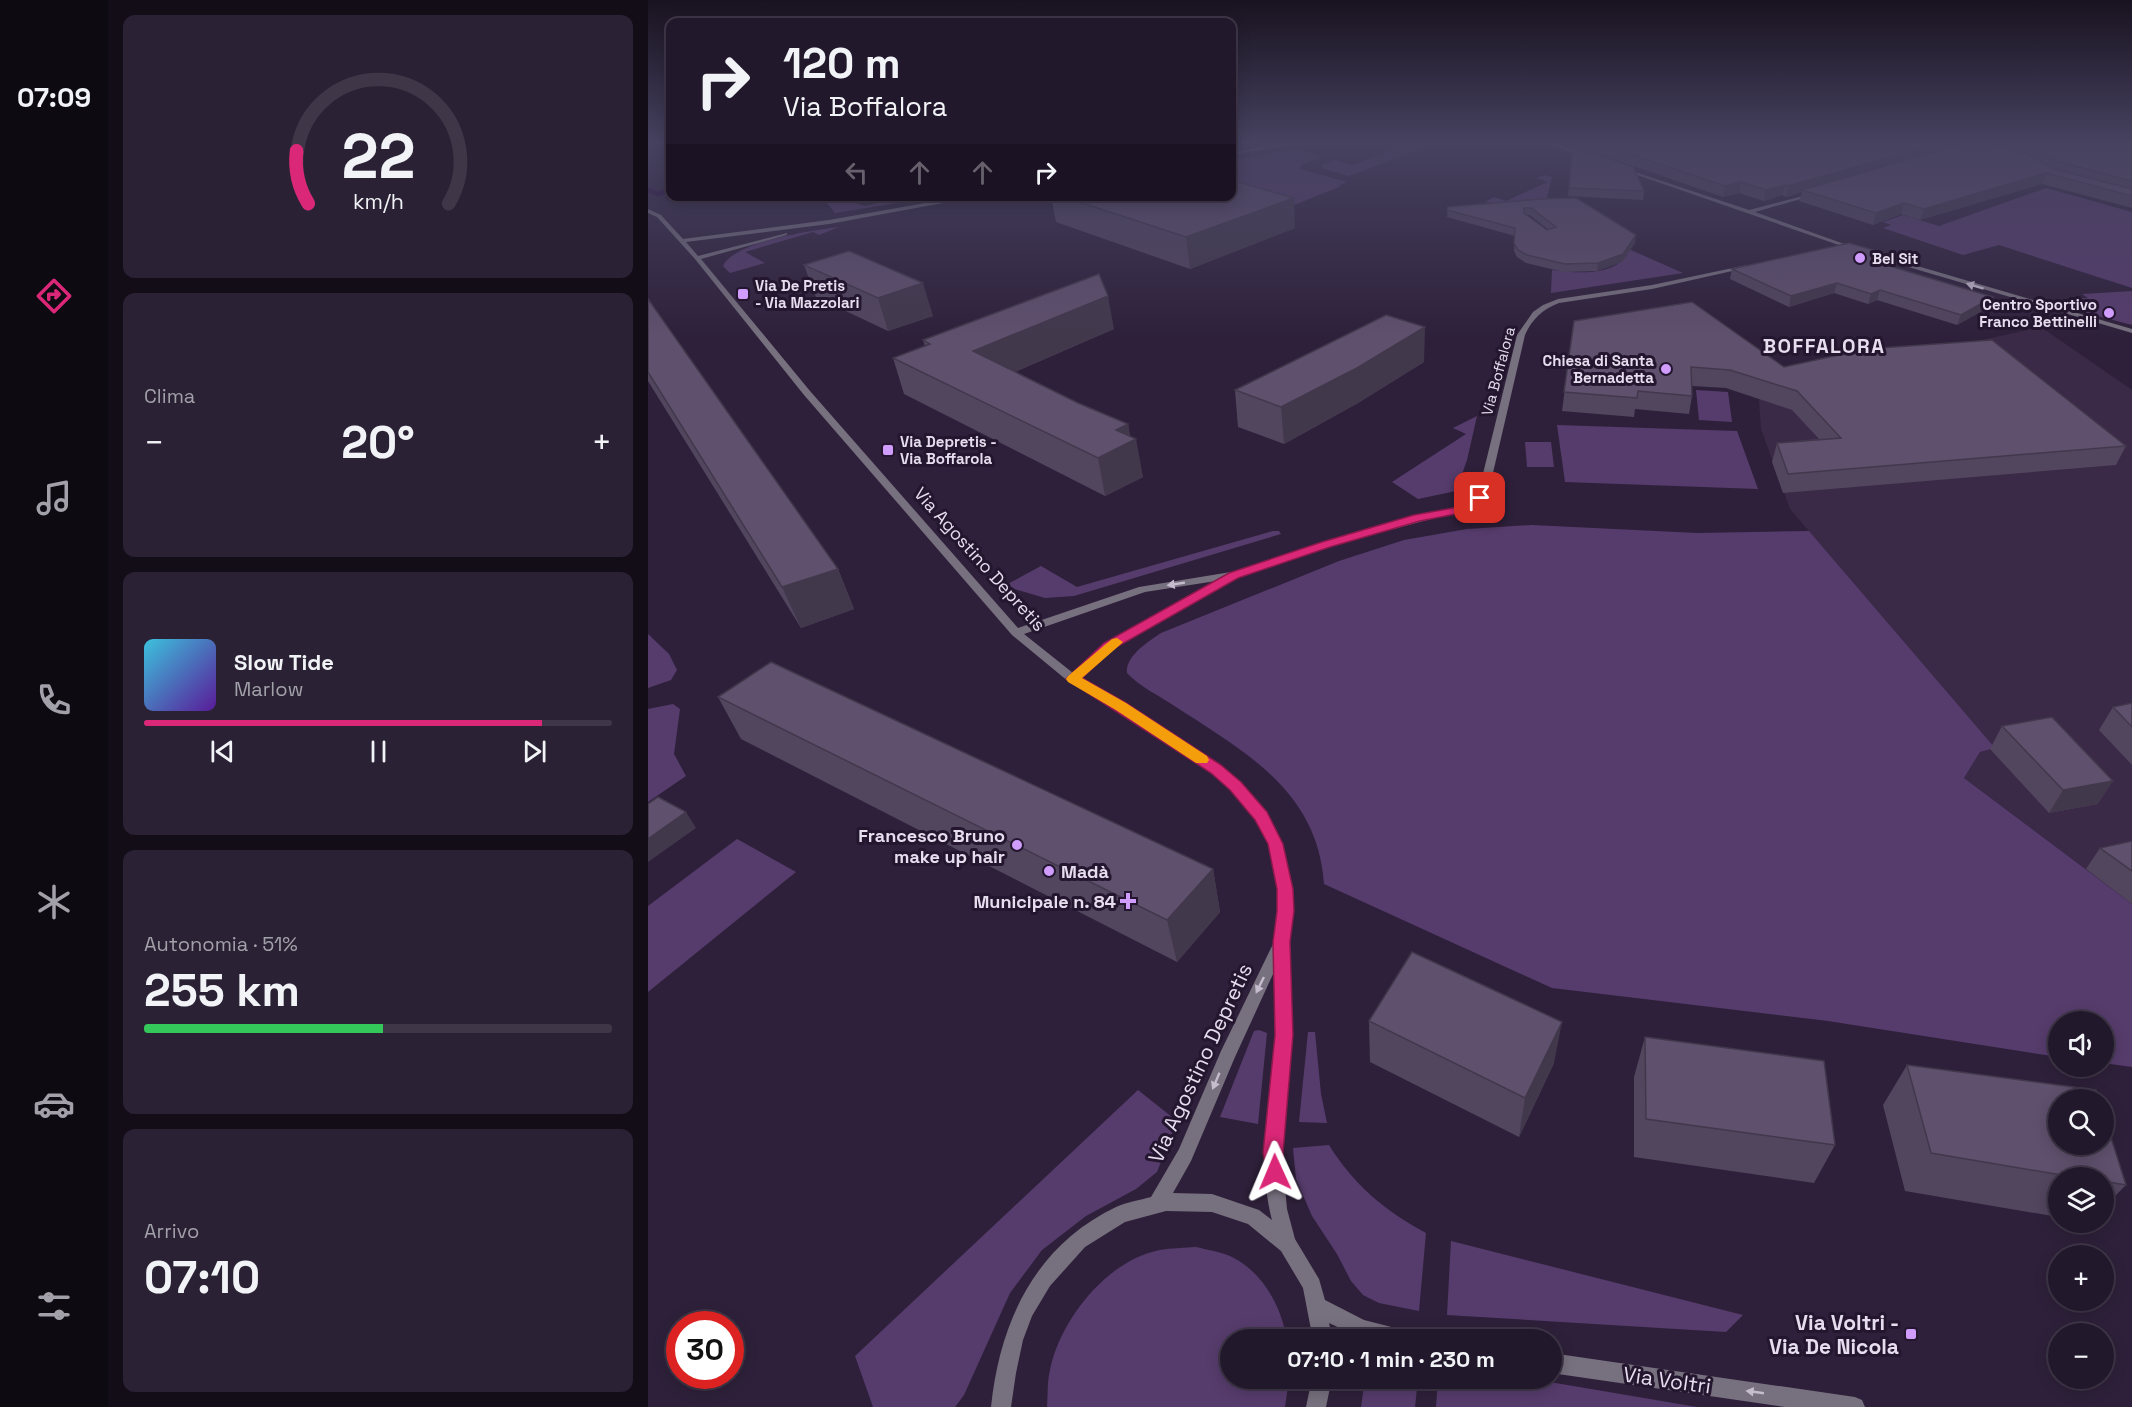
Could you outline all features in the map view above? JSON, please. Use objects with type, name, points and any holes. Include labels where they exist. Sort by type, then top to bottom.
[{"type":"street","points":[[680,241],[829,222],[911,208]]},
{"type":"street","points":[[1736,208],[1866,252]]},
{"type":"street","points":[[1748,212],[1763,208]]},
{"type":"street","name":"Via Agostino Depretis","points":[[648,211],[659,216],[697,258],[807,393],[1016,633],[1073,679],[1121,707],[1216,769],[1235,786],[1261,816],[1275,844],[1285,889],[1286,911],[1281,942],[1284,1035],[1273,1153],[1278,1209],[1287,1243]]},
{"type":"street","points":[[697,258],[829,222]]},
{"type":"street","points":[[1832,249],[1846,246]]},
{"type":"street","points":[[1876,255],[2132,331]]},
{"type":"street","name":"Via Boffalora","points":[[1016,633],[1143,589],[1233,575],[1336,541],[1473,505],[1484,490],[1521,335],[1527,322],[1544,306],[1558,301],[1652,287],[1754,266]]},
{"type":"street","name":"Via Boffalora","points":[[1073,679],[1109,646],[1233,575]]},
{"type":"street","name":"Via Agostino Depretis","points":[[1158,1202],[1185,1155],[1227,1056],[1281,942]]},
{"type":"street","points":[[1001,1407],[1003,1381],[1013,1337],[1043,1278],[1072,1247],[1105,1222],[1123,1213],[1158,1202],[1194,1199],[1228,1205],[1260,1220],[1287,1243],[1307,1274],[1319,1307],[1322,1329]]},
{"type":"street","points":[[1319,1307],[1362,1329]]},
{"type":"street","name":"Via Voltri","points":[[1562,1364],[1854,1407]]},
{"type":"street","points":[[1316,1407],[1320,1389]]},
{"type":"shaded area","points":[[831,208],[868,208],[835,213]]},
{"type":"shaded area","points":[[1258,208],[1288,208],[1272,214]]},
{"type":"shaded area","points":[[1991,208],[2116,208],[2132,212],[2132,288],[1999,245],[1963,255],[1883,228],[1891,225],[1883,222],[1903,215],[1939,226]]},
{"type":"shaded area","points":[[839,227],[819,235],[813,232],[745,252],[765,263],[730,273],[723,266],[742,250],[758,244],[794,234]]},
{"type":"shaded area","points":[[1624,247],[1683,273],[1551,293],[1552,270],[1592,272],[1603,270],[1620,262],[1627,255]]},
{"type":"shaded area","name":"Centro Sportivo Franco Bettinelli","points":[[2132,291],[2132,325],[2040,301],[2088,298],[2082,294]]},
{"type":"shaded area","points":[[2041,327],[2132,390],[2132,904],[1964,778],[1980,752],[1995,748],[1790,509],[1761,429],[1759,400],[1776,386]]},
{"type":"shaded area","points":[[1696,390],[1728,392],[1732,422],[1699,420]]},
{"type":"shaded area","points":[[1477,416],[1467,460],[1456,491],[1418,499],[1392,482],[1466,434],[1453,428]]},
{"type":"shaded area","points":[[1557,425],[1737,431],[1758,489],[1565,482]]},
{"type":"shaded area","points":[[1525,442],[1551,442],[1554,467],[1527,467]]},
{"type":"shaded area","points":[[1532,525],[1697,533],[1809,531],[1995,748],[1980,752],[1964,778],[2132,904],[2132,1067],[2114,1065],[2114,1011],[2048,1011],[2048,1055],[1828,1021],[1552,988],[1324,884],[1319,852],[1308,823],[1293,799],[1274,778],[1252,758],[1144,687],[1127,673],[1127,667],[1134,655],[1161,633],[1339,561],[1404,540],[1467,529]]},
{"type":"shaded area","points":[[1279,531],[1281,534],[1074,596],[1045,598],[1004,586],[1041,566],[1077,587]]},
{"type":"shaded area","points":[[648,634],[669,654],[677,670],[671,680],[648,688]]},
{"type":"shaded area","points":[[673,704],[680,709],[674,754],[686,776],[648,802],[648,709]]},
{"type":"shaded area","points":[[737,839],[796,872],[648,992],[648,906]]},
{"type":"shaded area","points":[[1254,1031],[1267,1033],[1258,1124],[1220,1117]]},
{"type":"shaded area","points":[[1308,1032],[1315,1032],[1321,1094],[1327,1123],[1299,1122]]},
{"type":"shaded area","points":[[1138,1090],[1177,1121],[1157,1172],[1136,1189],[1086,1216],[1042,1250],[1010,1293],[964,1395],[955,1407],[873,1407],[855,1356]]},
{"type":"shaded area","points":[[1329,1145],[1359,1184],[1371,1195],[1411,1225],[1426,1233],[1419,1311],[1379,1303],[1363,1295],[1351,1281],[1337,1254],[1312,1216],[1296,1179],[1293,1148]]},
{"type":"shaded area","points":[[1451,1241],[1743,1315],[1726,1332],[1447,1315]]},
{"type":"shaded area","points":[[1196,1247],[1232,1257],[1253,1272],[1262,1282],[1275,1303],[1284,1329],[1220,1329],[1220,1389],[1288,1389],[1285,1407],[1047,1407],[1049,1375],[1055,1351],[1075,1313],[1089,1295],[1122,1266],[1140,1256],[1173,1248]]},
{"type":"shaded area","points":[[1562,1384],[1697,1407],[1436,1407],[1437,1389],[1562,1389]]},
{"type":"shaded area","points":[[1364,1389],[1417,1389],[1415,1407],[1361,1407]]},
{"type":"building","points":[[1097,208],[1267,208],[1186,237]]},
{"type":"building","points":[[1448,208],[1592,208],[1636,235],[1623,254],[1598,263],[1565,264],[1527,255],[1518,250],[1514,243],[1515,228],[1447,210]],"holes":[[[1524,208],[1531,208],[1556,227],[1547,230],[1524,213]]]},
{"type":"building","points":[[1859,208],[1891,208],[1876,213]]},
{"type":"building","points":[[1849,243],[1897,257],[1883,264],[1993,297],[1961,315],[1880,290],[1871,294],[1837,283],[1791,296],[1732,269]]},
{"type":"building","points":[[849,251],[923,283],[878,298],[804,265]]},
{"type":"building","points":[[1099,274],[1108,296],[973,351],[1078,403],[1128,424],[1116,430],[1136,439],[1098,458],[893,358],[930,344],[923,340]]},
{"type":"building","points":[[648,299],[838,569],[782,587],[648,372]]},
{"type":"building","points":[[1692,302],[1784,367],[1866,349],[1992,340],[2126,446],[1788,474],[1777,443],[1841,438],[1797,391],[1730,370],[1691,367],[1692,396],[1638,391],[1637,398],[1564,392],[1574,321]]},
{"type":"building","points":[[1386,315],[1425,327],[1357,368],[1281,407],[1235,390]]},
{"type":"building","points":[[771,662],[1213,869],[1167,920],[718,697]]},
{"type":"building","points":[[2132,703],[2132,727],[2113,707]]},
{"type":"building","points":[[2052,717],[2113,781],[2063,790],[2002,726]]},
{"type":"building","points":[[658,797],[686,812],[648,839],[648,804]]},
{"type":"building","points":[[2132,841],[2132,871],[2100,848]]},
{"type":"building","points":[[1412,952],[1562,1022],[1525,1098],[1369,1021]]},
{"type":"building","points":[[1645,1037],[1824,1061],[1835,1145],[1646,1119]]},
{"type":"building","points":[[1907,1065],[2088,1089],[2048,1089],[2048,1155],[2114,1155],[2114,1147],[2126,1185],[2114,1183],[2114,1167],[2048,1167],[2048,1173],[1931,1153]]},
{"type":"slow traffic","points":[[1117,642],[1109,646],[1073,679],[1121,707],[1201,760]]},
{"type":"place","name":"Bel Sit","points":[[1860,258]]},
{"type":"place","name":"Via De Pretis - Via Mazzolari","points":[[743,294]]},
{"type":"place","name":"Centro Sportivo Franco Bettinelli","points":[[2109,313]]},
{"type":"place","name":"Chiesa di Santa Bernadetta","points":[[1666,369]]},
{"type":"place","name":"Via Depretis - Via Boffarola","points":[[888,450]]},
{"type":"place","name":"Francesco Bruno make up hair","points":[[1017,845]]},
{"type":"place","name":"Madà","points":[[1049,871]]},
{"type":"place","name":"Municipale n. 84","points":[[1128,901]]},
{"type":"place","name":"Via Voltri - Via De Nicola","points":[[1911,1334]]},
{"type":"district","name":"BOFFALORA","points":[[1824,346]]},
{"type":"route","points":[[1275,1172],[1273,1153],[1284,1035],[1281,942],[1286,911],[1285,889],[1275,844],[1261,816],[1235,786],[1216,769],[1121,707],[1073,679],[1109,646],[1233,575],[1326,544],[1418,518],[1462,509],[1473,505],[1480,498]]}]
